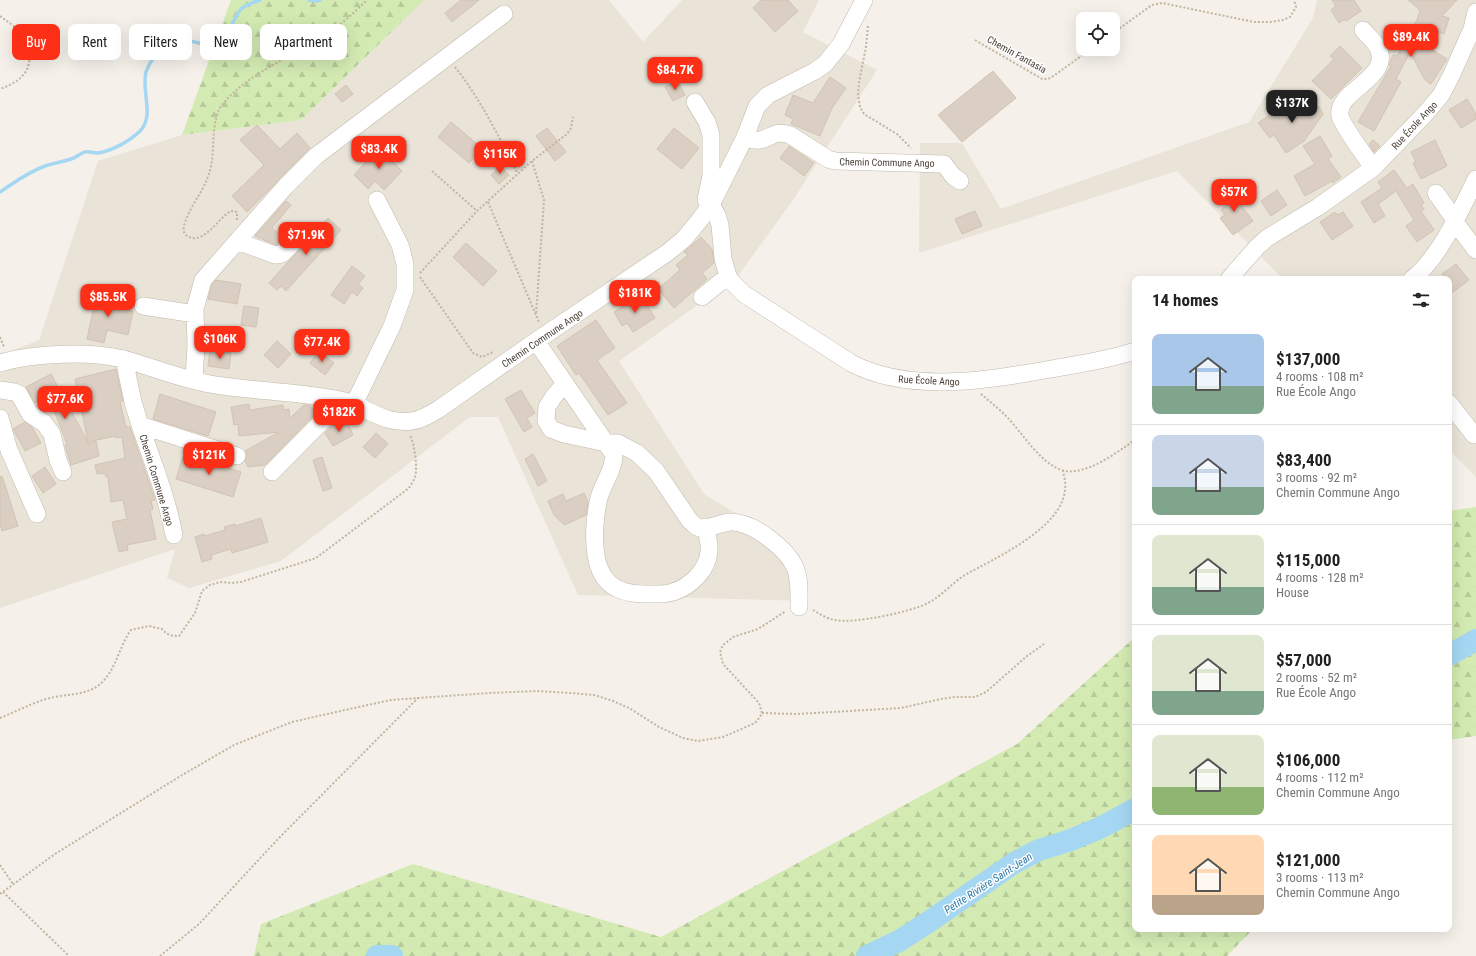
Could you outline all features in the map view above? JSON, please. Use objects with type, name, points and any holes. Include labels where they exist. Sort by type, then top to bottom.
[{"type":"street","name":"Chemin Commune Ango","points":[[0,363],[10,360],[46,356],[108,356],[124,359],[194,380],[222,386],[279,391],[329,398],[348,403],[386,420],[400,422],[413,421],[439,409],[536,341],[667,254],[684,239],[711,205],[745,137],[753,114],[762,100],[768,95],[815,71],[825,64],[841,44],[864,0]]},
{"type":"street","name":"Rue École Ango","points":[[1232,276],[1256,247],[1267,238],[1318,207],[1373,168],[1425,114],[1441,95],[1459,59],[1472,29],[1476,12]]},
{"type":"street","points":[[194,380],[196,345],[195,308],[203,280],[285,187],[316,156],[504,14]]},
{"type":"street","points":[[1363,30],[1376,46],[1380,55],[1379,64],[1375,71],[1342,105],[1340,117],[1373,168]]},
{"type":"street","points":[[695,102],[707,122],[711,136],[711,176],[706,199],[711,205]]},
{"type":"street","name":"Chemin Commune Ango","points":[[745,137],[758,141],[769,138],[774,133],[784,133],[828,159],[835,161],[923,164],[946,158],[953,176],[960,181]]},
{"type":"street","points":[[1415,276],[1426,265],[1454,220],[1476,179]]},
{"type":"street","points":[[1436,193],[1476,250]]},
{"type":"street","points":[[272,472],[348,403],[392,326],[405,290],[405,264],[400,245],[377,200]]},
{"type":"street","name":"Rue École Ango","points":[[711,205],[717,215],[720,225],[723,258],[728,276],[733,284],[744,294],[864,370],[897,379],[966,382],[1059,368],[1132,352]]},
{"type":"street","points":[[237,241],[275,256],[282,254],[293,243]]},
{"type":"street","points":[[702,297],[728,276]]},
{"type":"street","points":[[143,306],[195,314]]},
{"type":"street","points":[[536,341],[614,455],[614,462],[599,498],[594,539],[596,557],[601,572],[609,583],[620,591],[638,594],[672,593],[687,586],[699,574],[706,564],[709,552],[705,528]]},
{"type":"street","name":"Chemin Commune Ango","points":[[124,359],[133,402],[162,488],[174,535]]},
{"type":"street","points":[[565,384],[554,396],[547,407],[546,421],[551,429],[564,434],[606,443],[618,443],[637,453],[656,471],[690,520],[697,527],[705,528],[732,522],[757,530],[788,556],[795,568],[798,582],[798,607]]},
{"type":"street","points":[[0,390],[18,394],[30,414],[44,423],[52,434],[58,460],[63,472]]},
{"type":"street","points":[[1452,407],[1474,436]]},
{"type":"street","points":[[0,418],[9,450],[37,514]]},
{"type":"street","name":"Chemin Commune Ango","points":[[140,425],[237,456]]},
{"type":"path","points":[[237,241],[235,231],[238,216],[237,212],[235,211],[227,213],[211,230],[202,236],[189,237],[185,235],[183,230],[185,221],[202,192],[207,178],[211,163],[215,126],[221,106],[240,86],[321,38],[356,11],[367,0]]},
{"type":"path","points":[[1120,28],[1152,5],[1157,4],[1167,4],[1254,22],[1283,20],[1290,17],[1296,7],[1294,0]]},
{"type":"path","points":[[0,16],[22,34],[30,53],[29,64],[24,74],[12,84],[0,89]]},
{"type":"path","points":[[868,24],[866,47],[859,82],[858,95],[860,108],[864,114],[897,134],[910,147],[923,164]]},
{"type":"path","name":"Chemin Fantasia","points":[[975,40],[1042,79],[1052,77],[1081,56]]},
{"type":"path","points":[[447,57],[468,83],[486,110],[518,174]]},
{"type":"path","points":[[497,350],[482,357],[473,353],[418,274],[477,211],[532,161],[566,134],[571,128],[573,117]]},
{"type":"path","points":[[532,161],[544,200],[536,315]]},
{"type":"path","points":[[432,171],[477,211]]},
{"type":"path","points":[[488,202],[538,322],[545,318]]},
{"type":"path","points":[[966,382],[1006,416],[1042,458],[1063,471],[1070,472],[1085,469],[1100,462],[1132,442]]},
{"type":"path","points":[[0,718],[47,699],[89,691],[99,686],[113,667],[122,645],[131,630],[149,626],[162,629],[172,636],[179,636],[195,613],[202,591],[210,585],[220,582],[241,582],[316,558],[404,492],[413,482],[416,470],[411,438],[400,422]]},
{"type":"path","points":[[0,894],[55,854],[182,775],[234,745],[292,722],[391,700],[537,691],[594,695],[629,708],[683,738],[698,741],[724,737],[755,723],[762,713],[759,703],[724,664],[720,652],[722,645],[733,636],[758,629],[786,612],[798,607],[804,606],[827,618],[845,621],[908,611],[928,603],[961,578],[1017,547],[1045,524],[1055,513],[1062,501],[1065,489],[1063,471]]},
{"type":"path","points":[[762,713],[797,714],[901,708],[941,698],[956,696],[975,697],[986,692],[1027,656],[1044,644]]},
{"type":"path","points":[[160,956],[199,924],[278,839],[418,698]]},
{"type":"path","points":[[0,865],[13,884]]},
{"type":"path","points":[[3,892],[69,956]]},
{"type":"shaded area","points":[[424,0],[609,0],[643,42],[682,0],[819,0],[803,32],[877,70],[795,197],[738,276],[619,361],[704,494],[778,539],[802,563],[808,601],[578,595],[498,417],[470,417],[281,561],[189,588],[167,578],[175,549],[0,608],[0,355],[39,340],[98,161],[182,135],[301,120]]},
{"type":"shaded area","points":[[1317,0],[1476,0],[1476,477],[1452,453],[1452,276],[1280,276],[1177,171],[919,253],[920,143],[962,143],[1001,209],[1249,122],[1313,18]]},
{"type":"green space","points":[[231,0],[424,0],[301,120],[182,135],[209,60],[252,60],[252,24],[222,24]]},
{"type":"green space","points":[[1476,507],[1476,736],[1452,740],[1452,511]]},
{"type":"green space","points":[[1132,640],[1132,932],[1250,932],[1227,956],[254,956],[261,924],[413,864],[661,937],[1017,744]]},
{"type":"building","points":[[461,0],[479,0],[452,22],[445,13]]},
{"type":"building","points":[[761,0],[788,0],[798,11],[775,32],[753,8]]},
{"type":"building","points":[[1332,0],[1354,0],[1361,11],[1346,21],[1345,19],[1339,23],[1331,10],[1336,6]]},
{"type":"building","points":[[1408,0],[1457,0],[1442,16],[1449,18],[1444,34],[1429,29],[1421,43],[1447,59],[1431,84],[1425,80],[1410,52],[1396,79],[1401,82],[1374,131],[1358,122],[1391,66],[1389,65],[1393,55],[1397,56],[1417,20],[1420,10]]},
{"type":"building","points":[[1340,46],[1362,68],[1331,99],[1312,81],[1334,59],[1330,56]]},
{"type":"building","points":[[993,71],[1016,98],[962,142],[938,115]]},
{"type":"building","points":[[830,77],[846,88],[832,108],[820,136],[791,124],[793,119],[785,115],[793,95],[813,103]]},
{"type":"building","points":[[677,80],[685,95],[673,101],[665,87]]},
{"type":"building","points":[[346,85],[353,94],[342,102],[335,94]]},
{"type":"building","points":[[1306,99],[1320,108],[1323,114],[1304,141],[1286,153],[1274,135],[1270,138],[1258,123],[1285,104],[1295,114]]},
{"type":"building","points":[[1467,99],[1476,114],[1476,119],[1461,128],[1449,110]]},
{"type":"building","points":[[451,122],[482,148],[469,163],[438,137]]},
{"type":"building","points":[[257,125],[280,149],[297,133],[310,148],[247,212],[232,196],[264,165],[240,140]]},
{"type":"building","points":[[547,128],[566,152],[555,161],[536,136]]},
{"type":"building","points":[[674,128],[699,148],[682,169],[657,149]]},
{"type":"building","points":[[1320,136],[1332,156],[1328,159],[1341,177],[1333,183],[1332,181],[1305,196],[1294,176],[1315,164],[1303,146]]},
{"type":"building","points":[[1373,140],[1380,146],[1374,152],[1369,144]]},
{"type":"building","points":[[1435,140],[1447,166],[1421,179],[1413,163],[1416,162],[1411,152]]},
{"type":"building","points":[[381,145],[396,159],[393,162],[402,171],[384,190],[375,181],[368,189],[354,175]]},
{"type":"building","points":[[789,146],[814,163],[804,176],[780,158]]},
{"type":"building","points":[[501,166],[509,175],[499,184],[491,175]]},
{"type":"building","points":[[1394,170],[1407,188],[1413,184],[1424,203],[1421,205],[1424,209],[1421,211],[1434,230],[1417,242],[1406,226],[1414,220],[1396,191],[1378,204],[1385,216],[1374,223],[1361,202],[1382,188],[1378,182]]},
{"type":"building","points":[[1228,188],[1253,221],[1233,235],[1220,218],[1225,215],[1221,210],[1227,205],[1219,195]]},
{"type":"building","points":[[1277,190],[1287,205],[1271,216],[1261,201]]},
{"type":"building","points":[[286,201],[291,205],[272,228],[284,238],[276,245],[255,236]]},
{"type":"building","points":[[975,211],[982,226],[962,234],[955,219]]},
{"type":"building","points":[[1335,212],[1338,215],[1343,212],[1353,226],[1332,240],[1320,222]]},
{"type":"building","points":[[328,218],[341,230],[286,291],[281,286],[277,290],[269,283]]},
{"type":"building","points":[[701,237],[712,249],[714,263],[702,273],[707,279],[674,308],[658,289],[680,270],[676,265],[688,255],[684,252]]},
{"type":"building","points":[[466,243],[497,271],[483,286],[453,257]]},
{"type":"building","points":[[1456,264],[1469,280],[1452,293],[1452,276],[1444,276],[1442,274]]},
{"type":"building","points":[[352,266],[365,276],[358,284],[363,288],[357,296],[352,292],[344,304],[331,295]]},
{"type":"building","points":[[216,280],[241,284],[237,304],[208,299],[212,285]]},
{"type":"building","points":[[97,291],[113,294],[111,306],[133,311],[128,335],[107,330],[104,343],[87,339]]},
{"type":"building","points":[[637,298],[639,301],[643,298],[655,318],[633,332],[627,323],[622,326],[614,312]]},
{"type":"building","points":[[244,306],[259,308],[256,327],[241,325]]},
{"type":"building","points":[[596,320],[615,348],[597,360],[627,403],[608,415],[579,373],[576,375],[557,346]]},
{"type":"building","points":[[277,341],[291,354],[278,368],[264,355]]},
{"type":"building","points":[[210,350],[231,353],[229,369],[208,366]]},
{"type":"building","points":[[319,351],[334,363],[325,375],[310,363]]},
{"type":"building","points":[[116,369],[123,401],[120,402],[126,427],[130,427],[155,500],[151,501],[153,509],[150,510],[156,539],[127,545],[128,550],[119,552],[112,522],[127,519],[123,500],[111,502],[108,477],[106,477],[105,473],[97,474],[95,465],[125,458],[122,437],[116,438],[115,436],[88,442],[75,379]]},
{"type":"building","points":[[51,374],[89,444],[96,441],[99,456],[71,465],[65,445],[67,444],[50,400],[46,402],[44,398],[35,403],[26,387]]},
{"type":"building","points":[[521,390],[535,413],[527,418],[532,427],[524,432],[505,399]]},
{"type":"building","points":[[160,394],[216,412],[208,436],[153,419]]},
{"type":"building","points":[[249,404],[250,410],[283,405],[283,410],[289,409],[290,418],[304,405],[309,405],[316,413],[265,465],[248,467],[245,461],[247,454],[245,451],[279,432],[239,436],[238,424],[234,425],[231,407]]},
{"type":"building","points":[[340,419],[344,426],[348,424],[353,435],[333,446],[325,433]]},
{"type":"building","points":[[25,422],[32,427],[41,443],[25,451],[13,429]]},
{"type":"building","points":[[376,433],[388,444],[375,458],[363,447]]},
{"type":"building","points":[[533,454],[547,481],[538,486],[525,459]]},
{"type":"building","points":[[188,455],[241,472],[233,497],[176,479],[183,456],[187,458]]},
{"type":"building","points":[[322,457],[332,488],[323,491],[313,460]]},
{"type":"building","points":[[45,467],[56,484],[43,493],[32,476]]},
{"type":"building","points":[[2,476],[18,526],[2,531],[0,524],[0,477]]},
{"type":"building","points":[[584,493],[588,502],[586,515],[564,525],[554,515],[548,501],[563,494],[566,501]]},
{"type":"building","points":[[261,518],[268,542],[232,553],[231,549],[211,555],[212,559],[202,562],[195,537],[204,534],[205,536],[225,530],[224,527],[235,524],[235,526]]},
{"type":"waterway","points":[[0,192],[39,168],[65,161],[85,152],[97,153],[108,151],[131,139],[140,131],[147,118],[145,79],[146,72],[152,59],[162,49],[175,42],[189,41],[206,44],[216,43],[228,33],[241,9],[260,0]]},
{"type":"waterway","points":[[309,0],[320,0]]},
{"type":"waterway","name":"Petite Rivière Saint-Jean","points":[[1452,653],[1476,640]]},
{"type":"waterway","name":"Petite Rivière Saint-Jean","points":[[867,956],[899,941],[1014,863],[1039,850],[1068,841],[1102,827],[1132,811]]},
{"type":"waterway","name":"Petite Rivière Saint-Jean","points":[[377,956],[392,956]]}]
